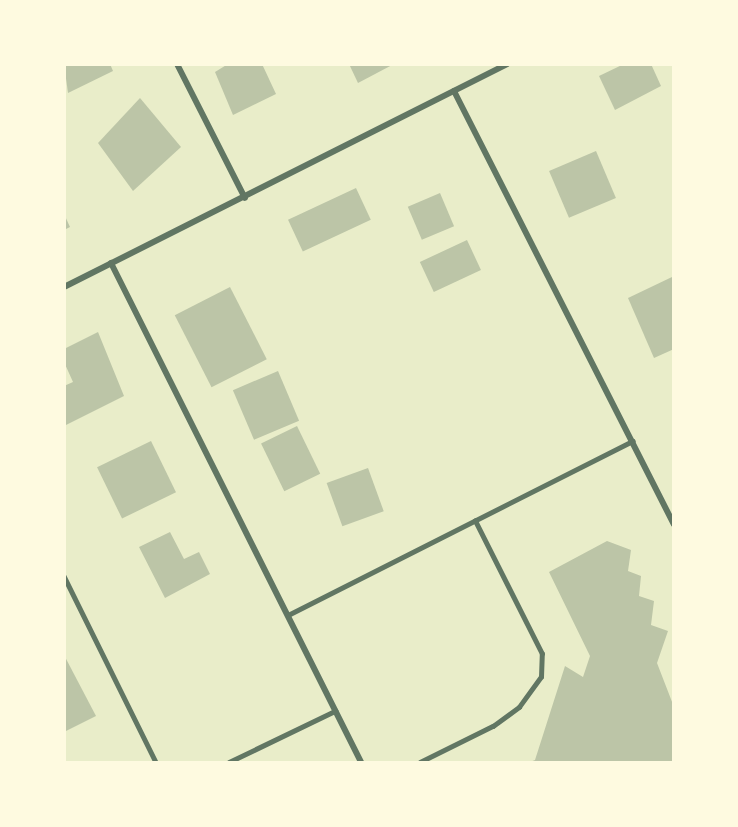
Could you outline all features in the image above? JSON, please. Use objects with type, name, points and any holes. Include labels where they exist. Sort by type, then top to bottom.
[{"type":"street","points":[[177,64],[244,198]]},
{"type":"street","points":[[64,287],[507,64]]},
{"type":"street","points":[[454,91],[674,524]]},
{"type":"street","points":[[111,263],[361,762]]},
{"type":"lane","points":[[288,615],[632,441]]},
{"type":"lane","points":[[420,762],[492,726],[519,707],[541,677],[542,654],[475,521]]},
{"type":"lane","points":[[64,576],[156,762]]},
{"type":"lane","points":[[229,762],[335,711]]},
{"type":"building","points":[[64,64],[110,64],[113,71],[68,93]]},
{"type":"building","points":[[228,64],[262,64],[276,94],[233,115],[215,72]]},
{"type":"building","points":[[349,64],[394,64],[358,83]]},
{"type":"building","points":[[624,64],[651,64],[661,86],[615,110],[599,76]]},
{"type":"building","points":[[140,98],[181,147],[133,191],[98,143]]},
{"type":"building","points":[[596,151],[616,198],[569,218],[549,171]]},
{"type":"building","points":[[356,188],[371,220],[303,251],[288,220]]},
{"type":"building","points":[[440,193],[454,226],[422,240],[408,207]]},
{"type":"building","points":[[64,214],[70,227],[64,230]]},
{"type":"building","points":[[467,240],[481,270],[434,292],[420,262]]},
{"type":"building","points":[[672,277],[674,349],[654,358],[628,298]]},
{"type":"building","points":[[230,287],[267,359],[212,387],[175,315]]},
{"type":"building","points":[[98,332],[124,396],[64,426],[64,386],[73,382],[64,362],[64,349]]},
{"type":"building","points":[[278,371],[299,421],[254,440],[233,390]]},
{"type":"building","points":[[297,426],[320,474],[284,491],[261,444]]},
{"type":"building","points":[[151,441],[176,492],[122,519],[97,467]]},
{"type":"building","points":[[368,468],[384,511],[342,526],[327,483]]},
{"type":"building","points":[[170,532],[184,559],[199,552],[210,574],[165,598],[139,547]]},
{"type":"building","points":[[607,541],[631,550],[628,571],[641,576],[639,596],[654,601],[651,625],[668,631],[657,663],[674,707],[674,762],[530,762],[535,760],[565,666],[583,677],[590,656],[549,572]]},
{"type":"building","points":[[64,655],[96,716],[64,732]]}]
